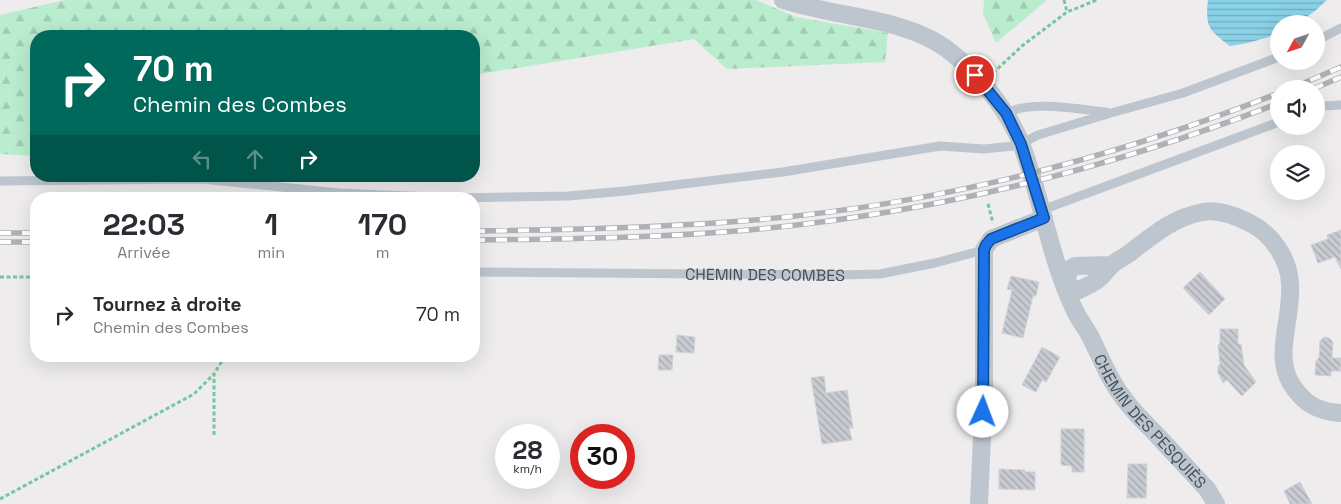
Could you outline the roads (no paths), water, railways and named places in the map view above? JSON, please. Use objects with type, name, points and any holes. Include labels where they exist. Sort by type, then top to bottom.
[{"type":"street","name":"CHEMIN DES PESQUIÈS","points":[[783,0],[801,6],[917,32],[938,43],[967,66],[984,84],[1006,113],[1021,144],[1043,214],[1058,241],[1071,281],[1086,313],[1089,334],[1108,378],[1125,401],[1207,489],[1216,504]]},
{"type":"street","points":[[1071,281],[1076,266],[1111,265],[1166,226],[1192,215],[1205,212],[1238,217],[1254,225],[1269,238],[1279,251],[1287,268],[1290,284],[1283,362],[1287,376],[1294,389],[1304,400],[1317,409],[1341,413]]},
{"type":"street","name":"CHEMIN DES COMBES","points":[[984,250],[991,239],[1043,214]]},
{"type":"street","points":[[979,504],[984,394],[984,250]]},
{"type":"lane","points":[[1325,36],[1341,28]]},
{"type":"lane","points":[[480,198],[568,196],[625,191],[783,172],[940,146],[984,149],[1021,144],[1038,135],[1183,93],[1270,60]]},
{"type":"lane","points":[[1325,106],[1341,105]]},
{"type":"lane","points":[[1006,113],[1013,110],[1039,107],[1071,108],[1111,113]]},
{"type":"lane","points":[[1043,214],[1270,126]]},
{"type":"lane","points":[[0,182],[30,182]]},
{"type":"lane","points":[[234,182],[339,192]]},
{"type":"lane","name":"CHEMIN DES COMBES","points":[[480,272],[880,274],[935,264],[984,250]]},
{"type":"water","points":[[1208,0],[1327,0],[1309,15],[1270,15],[1270,37],[1230,46],[1213,32],[1207,16]]},
{"type":"railway","points":[[1311,80],[1341,67]]},
{"type":"railway","points":[[1325,84],[1341,77]]},
{"type":"railway","points":[[480,231],[614,228],[719,223],[822,213],[889,203],[955,191],[1087,158],[1152,139],[1270,96]]},
{"type":"railway","points":[[480,240],[616,238],[723,232],[826,221],[892,211],[958,199],[1088,167],[1152,148],[1270,106]]},
{"type":"railway","points":[[0,233],[30,233]]},
{"type":"railway","points":[[0,242],[30,242]]}]
